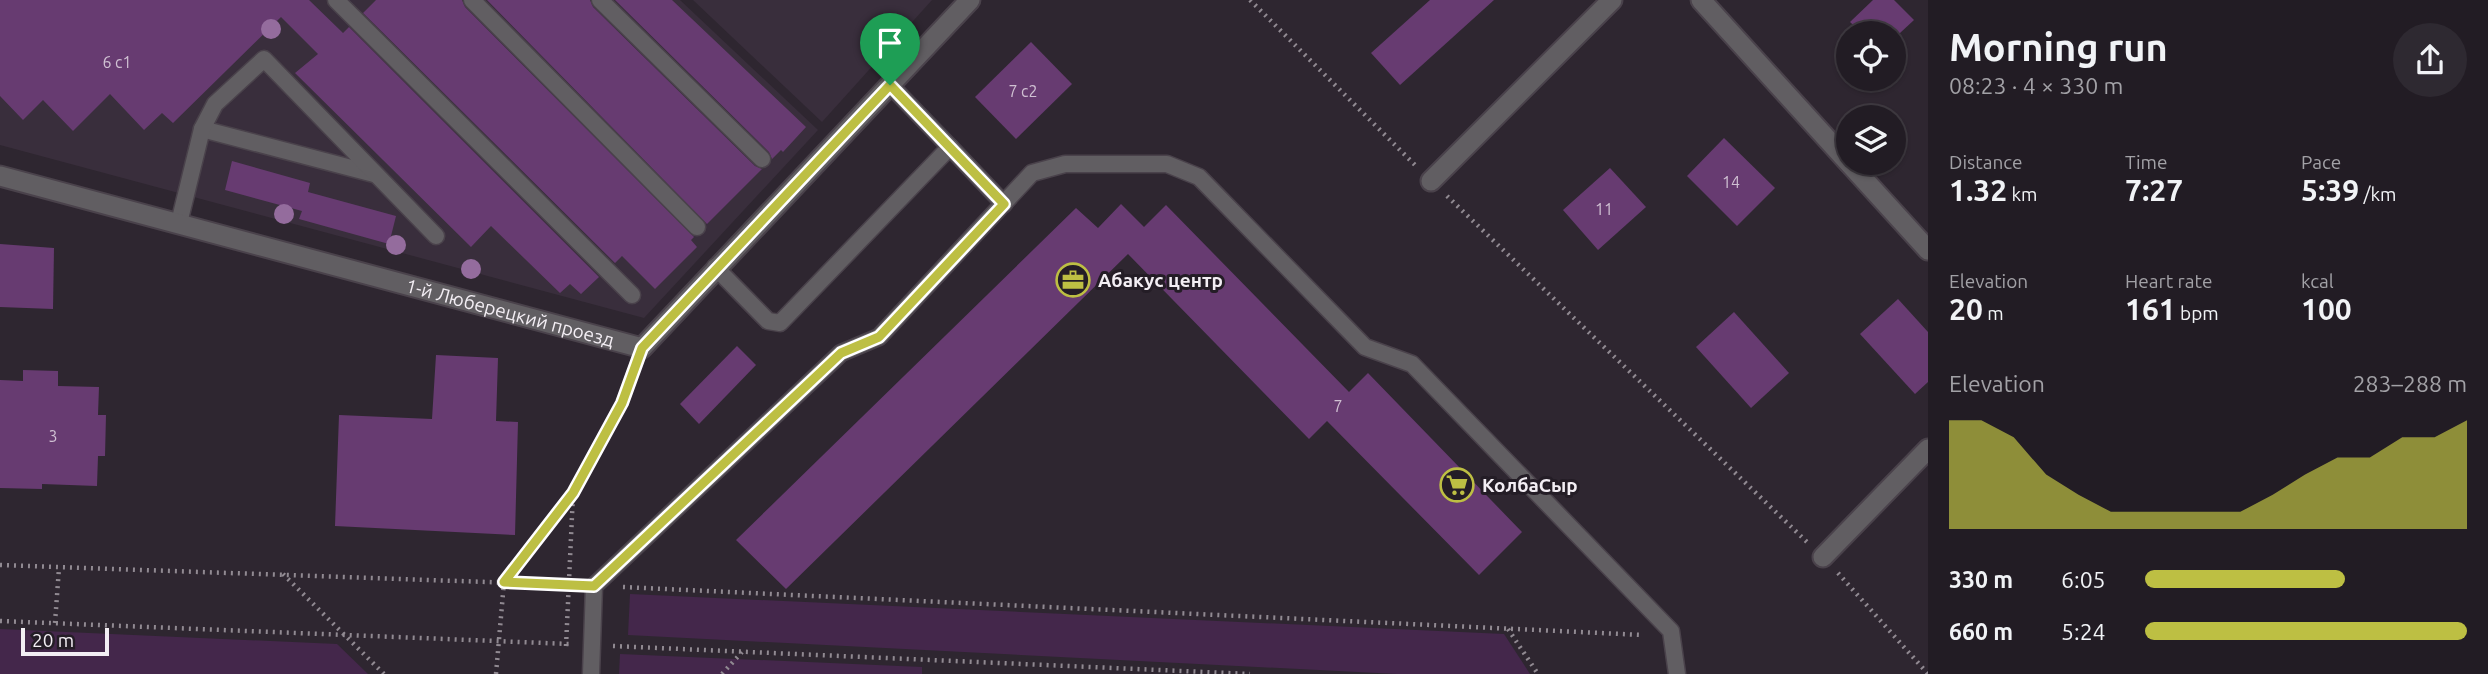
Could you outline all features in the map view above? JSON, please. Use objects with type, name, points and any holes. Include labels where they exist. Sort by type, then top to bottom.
[{"type":"street","name":"1-й Люберецкий проезд","points":[[0,176],[642,348],[715,267],[970,0]]},
{"type":"street","points":[[1431,181],[1612,0]]},
{"type":"street","points":[[1701,0],[1836,148]]},
{"type":"street","points":[[1861,175],[1928,250]]},
{"type":"street","points":[[1823,557],[1928,449]]},
{"type":"lane","points":[[472,0],[697,227]]},
{"type":"lane","points":[[600,0],[762,159]]},
{"type":"lane","points":[[343,2],[632,295]]},
{"type":"lane","points":[[179,223],[202,129],[215,104],[264,60],[436,236]]},
{"type":"lane","points":[[890,85],[1004,204]]},
{"type":"lane","points":[[202,129],[376,175]]},
{"type":"lane","points":[[715,267],[768,321],[780,323],[950,147]]},
{"type":"lane","points":[[591,674],[594,586],[841,353],[879,337],[1032,173],[1065,164],[1167,164],[1199,177],[1364,347],[1412,364],[1671,631],[1677,674]]},
{"type":"path","points":[[1250,0],[1431,181],[1823,557],[1894,632],[1928,674]]},
{"type":"path","points":[[496,674],[504,582],[573,493],[622,403],[642,348]]},
{"type":"path","points":[[566,654],[573,493]]},
{"type":"path","points":[[0,565],[504,582],[1672,636]]},
{"type":"path","points":[[55,623],[59,568]]},
{"type":"path","points":[[282,573],[384,674]]},
{"type":"path","points":[[0,621],[499,640],[1250,674]]},
{"type":"path","points":[[1507,628],[1538,674]]},
{"type":"path","points":[[722,674],[743,651]]},
{"type":"shaded area","points":[[0,0],[680,0],[818,130],[644,318],[0,145]]},
{"type":"shaded area","points":[[693,0],[932,0],[822,122]]},
{"type":"shaded area","points":[[630,594],[1504,634],[1530,674],[1397,674],[628,635]]},
{"type":"shaded area","points":[[0,629],[337,644],[368,674],[0,674]]},
{"type":"shaded area","points":[[620,654],[922,667],[922,674],[619,674]]},
{"type":"building","points":[[0,0],[309,0],[343,33],[349,27],[599,277],[581,294],[570,284],[560,293],[491,226],[471,247],[295,73],[318,54],[281,17],[173,123],[162,113],[144,130],[110,94],[73,131],[43,100],[23,120],[0,96]]},
{"type":"building","points":[[376,0],[462,0],[465,7],[694,237],[691,240],[697,247],[655,289],[622,256],[615,263],[363,13]]},
{"type":"building","points":[[487,0],[590,0],[593,7],[755,166],[762,169],[707,224]]},
{"type":"building","points":[[615,0],[672,0],[806,127],[783,152],[781,150],[772,159],[769,152]]},
{"type":"building","points":[[1430,0],[1494,0],[1400,85],[1371,53]]},
{"type":"building","points":[[1873,0],[1894,0],[1914,20],[1906,27],[1906,21],[1851,21]]},
{"type":"building","points":[[1031,42],[1072,84],[1016,139],[975,97]]},
{"type":"building","points":[[1724,138],[1775,188],[1737,226],[1687,176]]},
{"type":"building","points":[[232,161],[310,183],[308,192],[396,216],[389,244],[299,219],[302,211],[225,190]]},
{"type":"building","points":[[1610,168],[1646,207],[1598,250],[1563,210]]},
{"type":"building","points":[[1121,204],[1144,227],[1166,205],[1349,392],[1368,373],[1522,532],[1479,575],[1327,421],[1309,439],[1128,254],[786,589],[736,540],[1076,208],[1098,228]]},
{"type":"building","points":[[0,244],[54,248],[53,309],[0,307]]},
{"type":"building","points":[[1898,299],[1928,332],[1928,382],[1915,394],[1860,334]]},
{"type":"building","points":[[1734,312],[1789,373],[1751,408],[1696,347]]},
{"type":"building","points":[[737,346],[756,365],[699,424],[680,404]]},
{"type":"building","points":[[436,355],[498,358],[496,421],[518,422],[515,535],[335,526],[339,415],[432,419]]},
{"type":"building","points":[[23,370],[58,371],[58,386],[99,387],[98,415],[106,415],[105,456],[98,456],[97,486],[42,484],[42,489],[0,488],[0,380],[23,381]]},
{"type":"place","name":"Абакус центр","points":[[1073,280]]},
{"type":"place","name":"КолбаСыр","points":[[1457,485]]},
{"type":"route","points":[[890,85],[1004,204],[879,337],[841,353],[594,586],[504,582],[573,493],[622,403],[642,348],[715,267],[890,85]]}]
